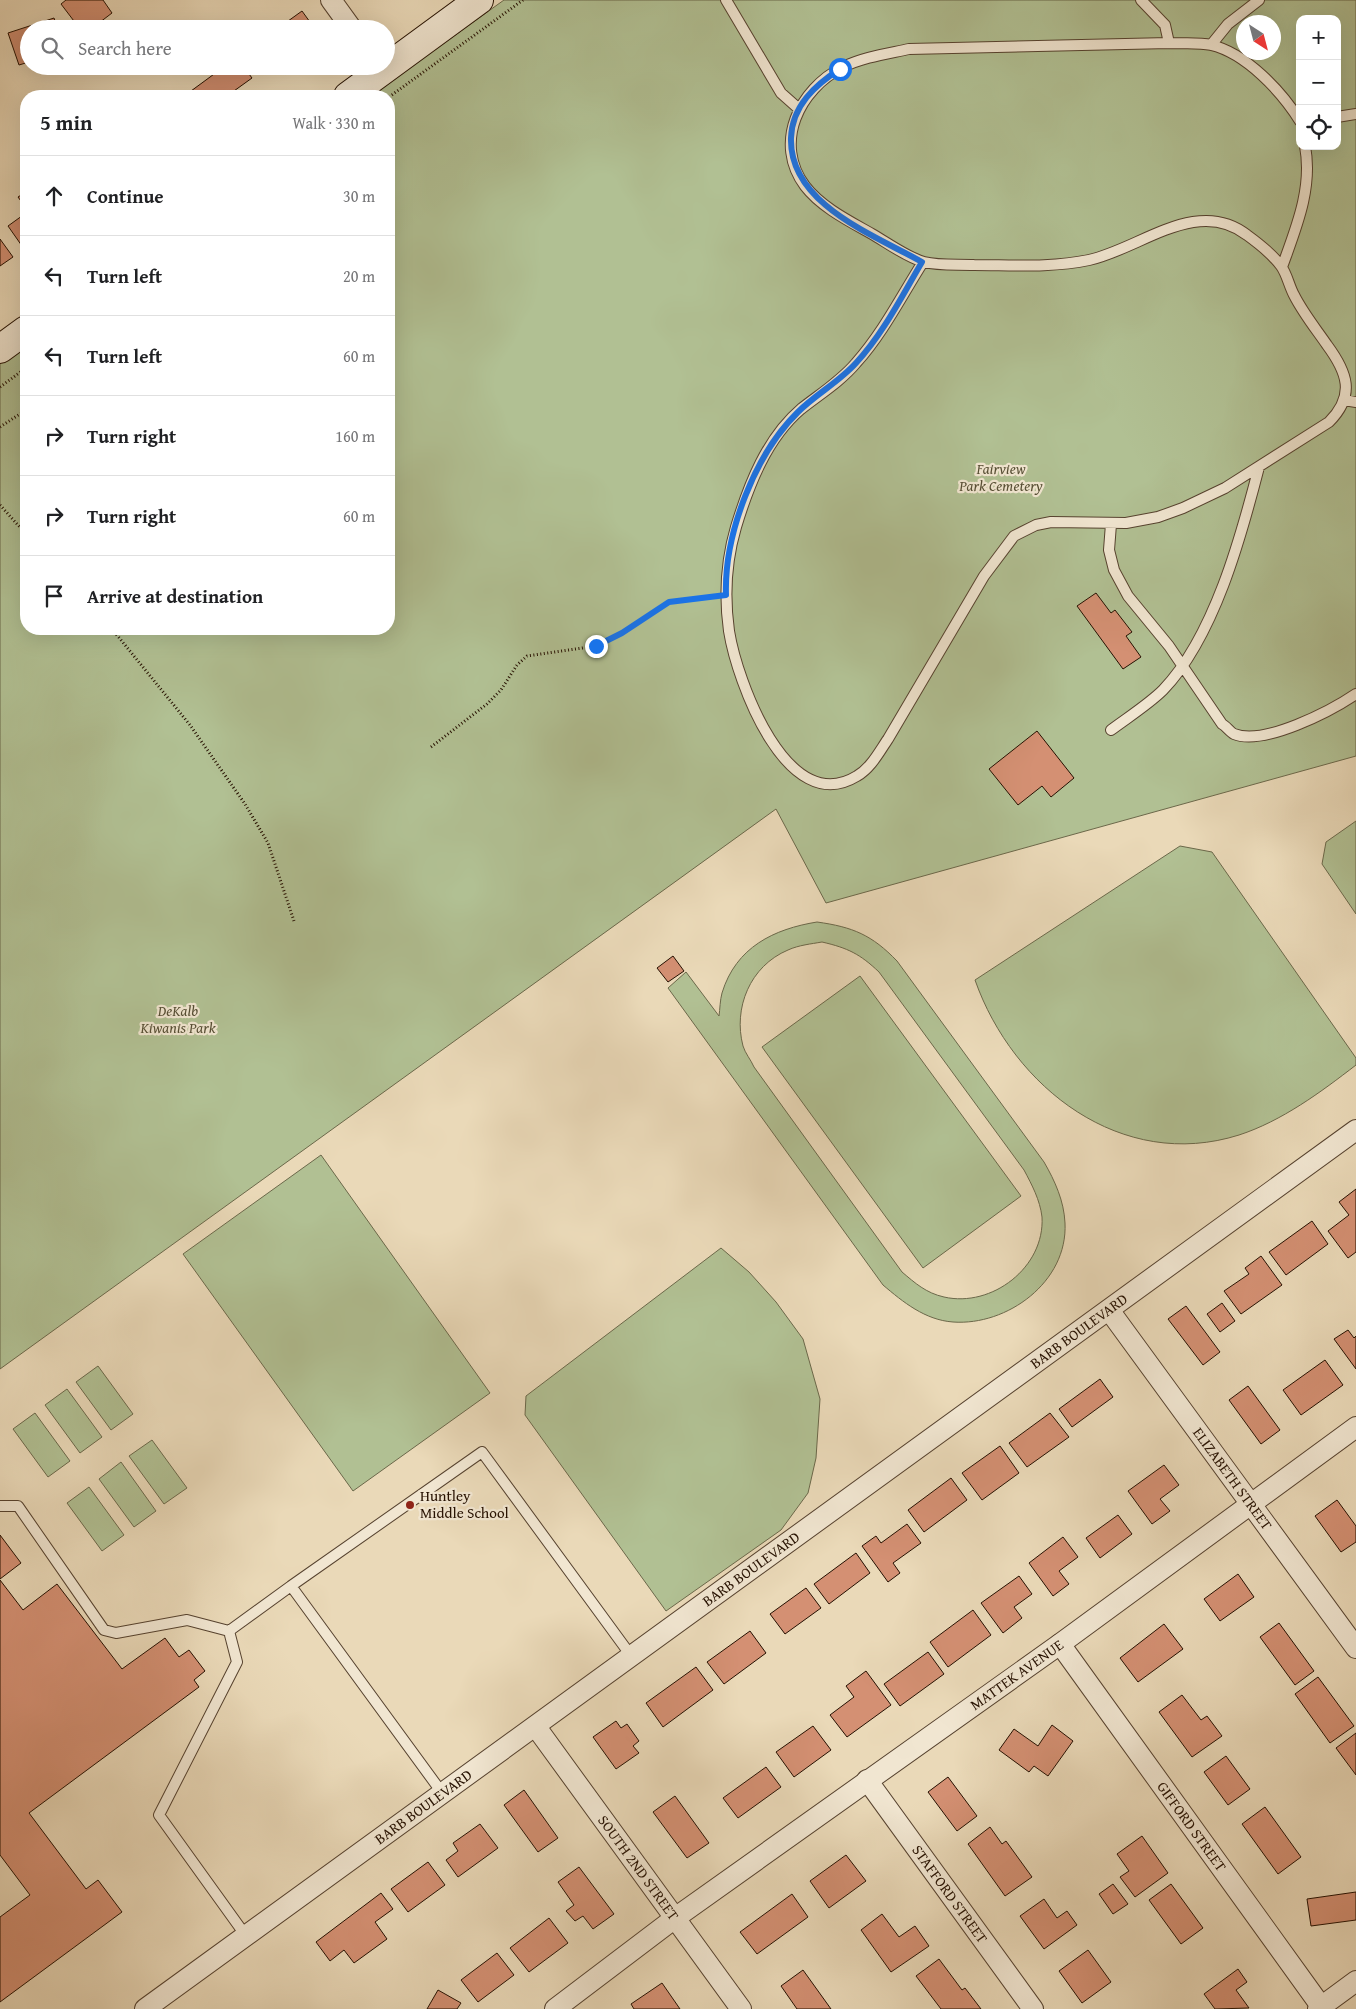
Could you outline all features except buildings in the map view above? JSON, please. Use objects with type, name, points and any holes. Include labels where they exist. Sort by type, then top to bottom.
[{"type":"street","points":[[331,0],[345,20]]},
{"type":"street","points":[[395,59],[479,0]]},
{"type":"street","points":[[355,90],[374,75]]},
{"type":"street","points":[[0,349],[20,334]]},
{"type":"street","name":"BARB BOULEVARD","points":[[145,2009],[1356,1130]]},
{"type":"street","name":"ELIZABETH STREET","points":[[1109,1310],[1356,1648]]},
{"type":"street","name":"MATTEK AVENUE","points":[[555,2009],[675,1918],[1060,1644],[1356,1427]]},
{"type":"street","name":"GIFFORD STREET","points":[[1060,1644],[1321,2008]]},
{"type":"street","name":"SOUTH 2ND STREET","points":[[536,1727],[741,2009]]},
{"type":"street","name":"STAFFORD STREET","points":[[867,1780],[1033,2009]]},
{"type":"street","points":[[1321,2008],[1356,1981]]},
{"type":"lane","points":[[726,0],[781,93],[799,109]]},
{"type":"lane","points":[[1141,0],[1165,25],[1169,43]]},
{"type":"lane","points":[[1211,45],[1228,24],[1259,0]]},
{"type":"lane","points":[[922,262],[869,348],[856,364],[800,410],[766,452],[736,527],[727,567],[726,595],[730,632],[744,684],[758,715],[775,745],[803,777],[825,785],[846,782],[864,771],[888,739],[984,576],[1014,536],[1036,525],[1051,522],[1111,524],[1158,517],[1184,508],[1211,495],[1259,467],[1329,422],[1337,414],[1344,400],[1347,382],[1343,371],[1299,304],[1282,267],[1247,234],[1229,224],[1202,219],[1184,223],[1123,250],[1088,260],[1037,266],[922,262],[841,216],[805,186],[793,163],[791,150],[791,133],[799,109],[812,91],[840,69],[870,57],[909,49],[1169,43],[1211,45],[1229,52],[1259,72],[1288,102],[1296,115]]},
{"type":"lane","points":[[1341,116],[1356,114]]},
{"type":"lane","points":[[1282,267],[1304,199],[1308,161],[1306,150]]},
{"type":"lane","points":[[1344,400],[1356,402]]},
{"type":"lane","points":[[1111,730],[1162,691],[1198,642],[1231,562],[1259,467]]},
{"type":"lane","points":[[1111,524],[1110,550],[1114,570],[1128,596],[1182,666],[1222,724],[1234,734],[1254,736],[1312,720],[1356,694]]},
{"type":"lane","points":[[229,1631],[482,1452],[632,1657]]},
{"type":"lane","points":[[0,1506],[18,1506],[104,1630],[116,1633],[187,1620],[229,1631]]},
{"type":"lane","points":[[291,1586],[443,1794]]},
{"type":"lane","points":[[229,1631],[237,1662],[159,1815],[246,1936]]},
{"type":"path","points":[[395,94],[523,0]]},
{"type":"path","points":[[0,387],[20,372]]},
{"type":"path","points":[[0,427],[20,414]]},
{"type":"path","points":[[0,506],[20,528]]},
{"type":"path","points":[[431,747],[487,704],[501,690],[517,665],[528,656],[596,646],[622,633],[669,602],[726,595]]},
{"type":"path","points":[[117,635],[190,725],[245,804],[268,843],[294,921]]},
{"type":"green space","name":"Fairview Park Cemetery","points":[[504,0],[1356,0],[1356,756],[826,903],[776,809],[0,1369],[0,363],[20,348],[20,635],[395,635],[395,90],[378,90]]},
{"type":"green space","points":[[1356,821],[1356,914],[1322,864],[1326,842]]},
{"type":"green space","points":[[1180,846],[1212,852],[1356,1058],[1356,1065],[1286,1114],[1239,1135],[1196,1143],[1154,1142],[1114,1131],[1077,1112],[1044,1086],[1016,1055],[992,1019],[975,980]]},
{"type":"green space","points":[[817,922],[852,930],[870,939],[888,952],[897,961],[1048,1169],[1063,1207],[1065,1223],[1063,1244],[1056,1264],[1045,1281],[1030,1296],[1013,1308],[994,1317],[973,1321],[943,1321],[915,1309],[883,1285],[668,988],[686,972],[719,1016],[721,996],[728,977],[737,963],[747,952],[772,935],[801,925]],"holes":[[[822,942],[853,952],[879,972],[1024,1170],[1033,1187],[1041,1211],[1041,1235],[1035,1252],[1025,1267],[1012,1280],[997,1290],[980,1296],[962,1299],[944,1297],[926,1290],[902,1272],[754,1067],[745,1051],[740,1017],[743,1003],[754,977],[775,957],[788,950]]]},
{"type":"green space","points":[[860,976],[1021,1196],[923,1268],[762,1047]]},
{"type":"green space","points":[[321,1155],[490,1393],[353,1491],[183,1254]]},
{"type":"green space","points":[[721,1248],[749,1272],[776,1302],[803,1339],[820,1399],[816,1458],[808,1493],[781,1530],[666,1611],[525,1415],[526,1396]]},
{"type":"green space","points":[[98,1366],[133,1414],[111,1430],[76,1382]]},
{"type":"green space","points":[[67,1389],[102,1437],[80,1453],[45,1405]]},
{"type":"green space","points":[[35,1413],[70,1461],[48,1477],[13,1429]]},
{"type":"green space","points":[[152,1440],[187,1488],[164,1504],[129,1456]]},
{"type":"green space","points":[[121,1462],[156,1511],[134,1527],[99,1479]]},
{"type":"green space","points":[[89,1487],[124,1535],[102,1551],[67,1503]]},
{"type":"place","name":"Huntley Middle School","points":[[410,1505]]},
{"type":"route","points":[[596,646],[622,633],[669,602],[726,595],[727,567],[736,527],[747,494],[766,452],[777,435],[800,410],[856,364],[869,348],[922,262],[841,216],[805,186],[793,163],[791,133],[794,118],[802,103],[812,91],[826,78],[840,69]]},
{"type":"park label","name":"DeKalb Kiwanis Park","points":[[178,1020]]}]
